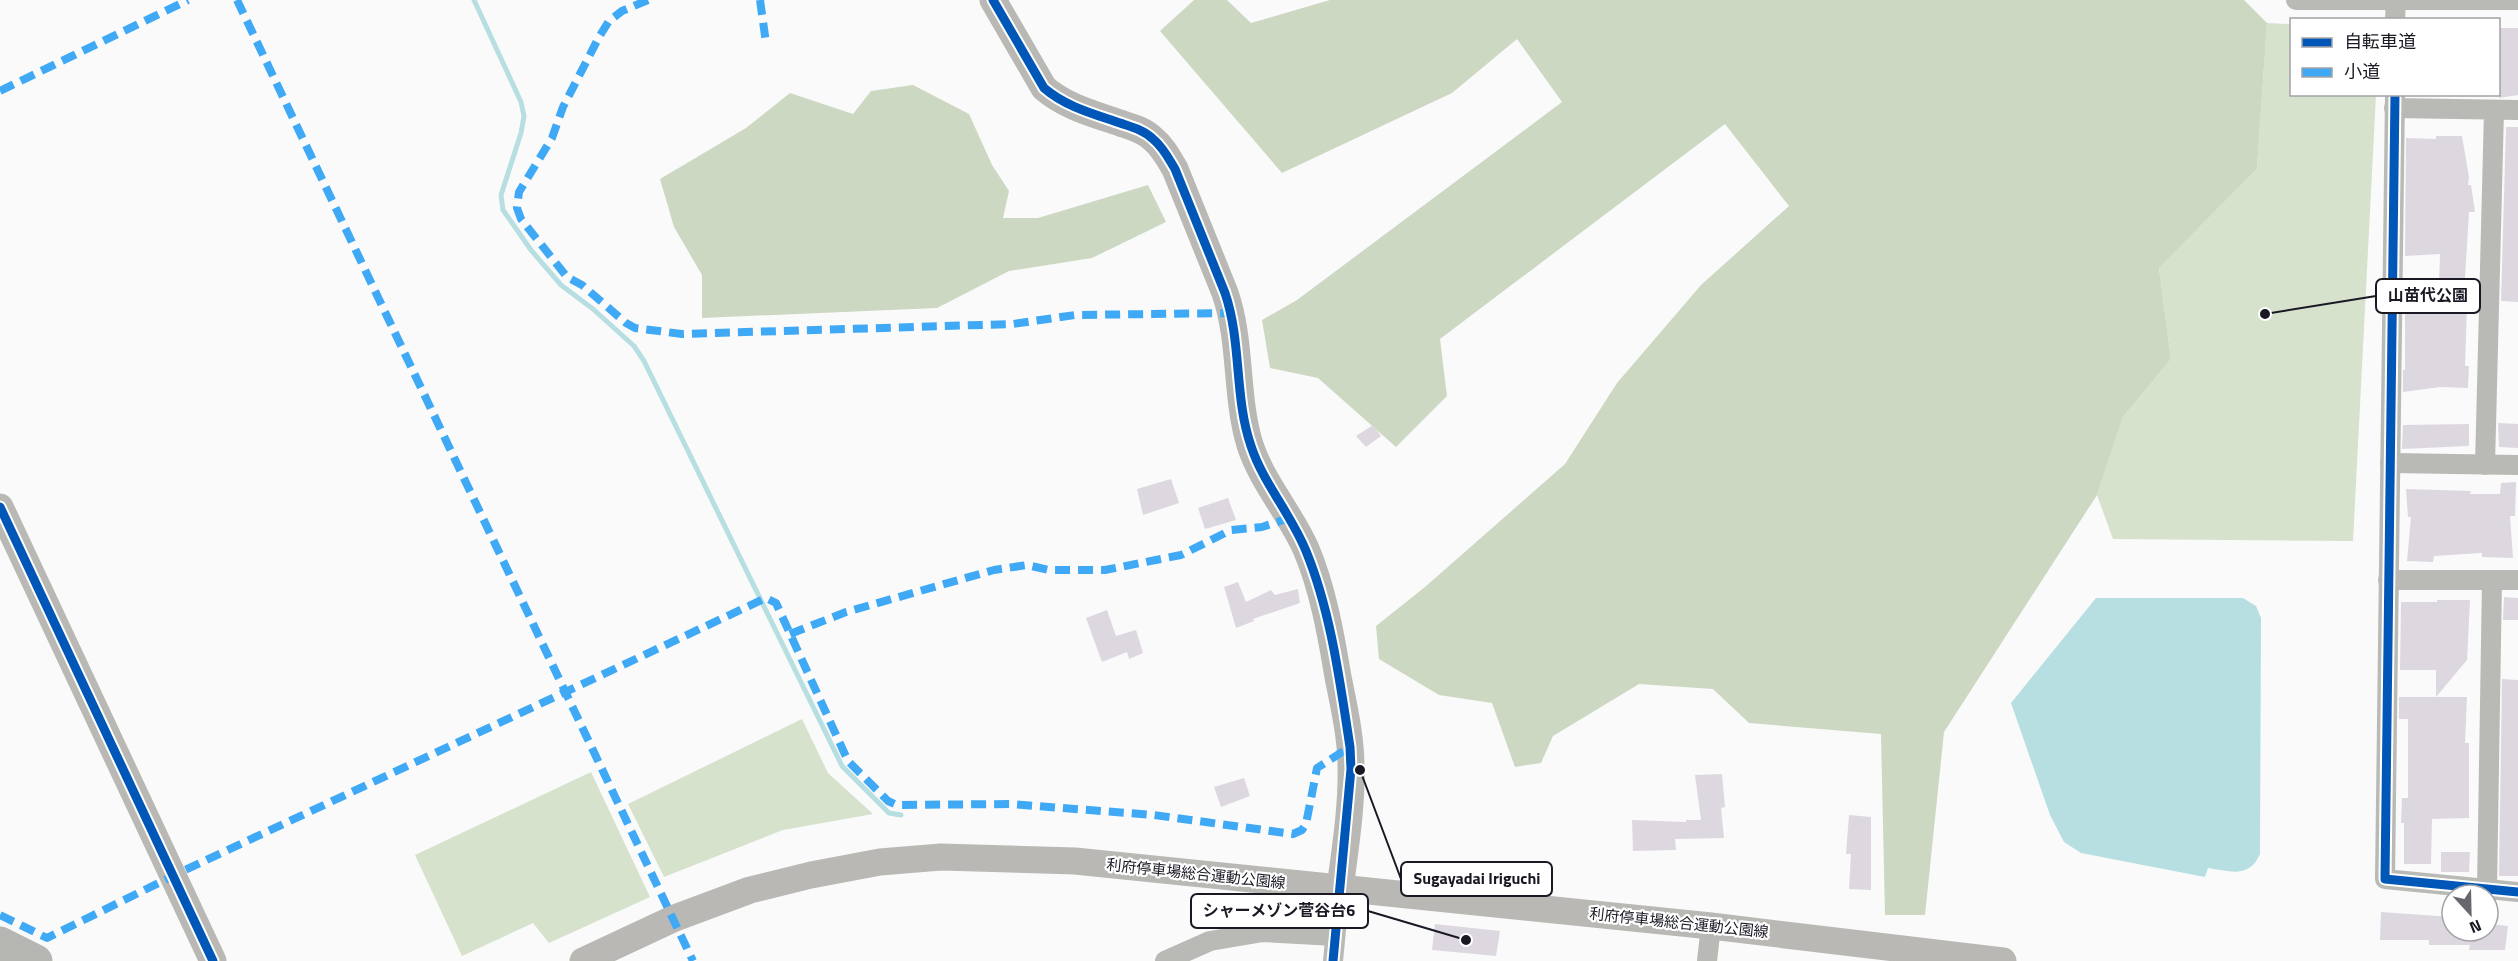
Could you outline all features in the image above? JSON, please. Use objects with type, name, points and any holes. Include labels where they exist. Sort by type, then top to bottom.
[{"type":"highway","points":[[0,943],[36,961]]},
{"type":"street","points":[[993,0],[1044,88],[1055,98],[1143,131],[1165,152],[1178,177],[1225,293],[1232,313],[1245,423],[1251,446],[1262,471],[1306,550],[1335,658],[1350,747],[1351,770],[1333,961]]},
{"type":"street","points":[[2282,0],[2518,0]]},
{"type":"street","points":[[2396,0],[2396,18]]},
{"type":"street","points":[[2440,884],[2385,879],[2395,101],[2518,110]]},
{"type":"street","points":[[2485,465],[2494,110]]},
{"type":"street","points":[[2390,463],[2518,465]]},
{"type":"street","points":[[0,507],[213,961]]},
{"type":"street","points":[[2388,579],[2518,580]]},
{"type":"street","points":[[2487,883],[2492,580]]},
{"type":"street","name":"利府停車場総合運動公園線","points":[[583,961],[675,918],[750,890],[811,875],[880,862],[941,857],[1075,861],[1711,926],[2003,961]]},
{"type":"street","points":[[2500,890],[2518,892]]},
{"type":"street","points":[[1707,961],[1711,926]]},
{"type":"street","points":[[1166,961],[1210,941],[1263,932],[1335,936]]},
{"type":"green space","points":[[1194,0],[1227,0],[1251,23],[1330,0],[2244,0],[2267,23],[2257,169],[2159,268],[2171,359],[2123,417],[2097,495],[1944,732],[1925,915],[1885,915],[1881,734],[1749,723],[1713,689],[1639,684],[1553,736],[1541,763],[1515,767],[1492,703],[1439,695],[1379,659],[1376,626],[1425,587],[1565,464],[1617,383],[1701,285],[1789,206],[1725,124],[1440,339],[1447,396],[1396,447],[1318,378],[1270,368],[1262,320],[1297,300],[1562,102],[1517,39],[1452,93],[1282,173],[1160,31]]},
{"type":"green space","points":[[2267,23],[2290,24],[2290,96],[2376,96],[2353,541],[2113,539],[2097,495],[2123,417],[2171,359],[2159,268],[2257,169]]},
{"type":"green space","points":[[913,85],[969,114],[992,165],[1009,191],[1003,218],[1038,218],[1148,185],[1166,222],[1092,258],[1009,271],[937,308],[702,318],[702,275],[674,227],[660,179],[746,128],[790,93],[853,114],[871,91]]},
{"type":"green space","points":[[802,719],[828,773],[873,814],[783,830],[664,877],[628,804]]},
{"type":"green space","points":[[591,772],[650,897],[549,943],[533,923],[462,956],[415,855]]},
{"type":"water","points":[[2096,598],[2243,598],[2256,606],[2261,618],[2260,854],[2256,862],[2245,870],[2238,872],[2208,868],[2205,877],[2081,853],[2064,842],[2050,815],[2011,703]]},
{"type":"building","points":[[2500,28],[2518,28],[2518,95],[2499,98]]},
{"type":"building","points":[[2506,127],[2518,127],[2518,302],[2501,301]]},
{"type":"building","points":[[2436,136],[2462,136],[2469,177],[2468,185],[2471,185],[2475,212],[2469,212],[2465,278],[2468,278],[2465,366],[2469,366],[2468,388],[2440,387],[2403,392],[2405,285],[2439,284],[2440,254],[2405,256],[2406,138],[2436,139]]},
{"type":"building","points":[[2498,423],[2518,424],[2518,448],[2499,447]]},
{"type":"building","points":[[2469,424],[2469,446],[2402,449],[2403,425]]},
{"type":"building","points":[[1373,425],[1381,436],[1366,447],[1356,436]]},
{"type":"building","points":[[1171,479],[1179,503],[1143,515],[1137,489]]},
{"type":"building","points":[[2516,482],[2515,516],[2510,516],[2513,558],[2482,557],[2482,553],[2434,556],[2433,562],[2407,561],[2411,517],[2408,517],[2406,489],[2500,494],[2501,483]]},
{"type":"building","points":[[1228,498],[1236,520],[1205,529],[1198,508]]},
{"type":"building","points":[[1238,582],[1246,602],[1271,590],[1275,595],[1298,589],[1300,603],[1253,619],[1254,621],[1236,628],[1224,587]]},
{"type":"building","points":[[2504,597],[2518,598],[2518,620],[2503,620]]},
{"type":"building","points":[[2470,600],[2467,660],[2436,697],[2436,670],[2400,670],[2401,602]]},
{"type":"building","points":[[1107,610],[1116,636],[1136,630],[1143,653],[1129,659],[1127,652],[1102,662],[1086,618]]},
{"type":"building","points":[[2502,679],[2518,680],[2518,876],[2499,876]]},
{"type":"building","points":[[2399,697],[2467,697],[2465,743],[2469,743],[2469,818],[2432,819],[2431,864],[2404,864],[2404,823],[2401,823],[2402,798],[2408,798],[2408,719],[2399,719]]},
{"type":"building","points":[[1722,774],[1725,807],[1721,808],[1724,838],[1675,839],[1676,850],[1633,851],[1632,820],[1686,822],[1686,820],[1701,820],[1695,775]]},
{"type":"building","points":[[1244,778],[1250,796],[1221,807],[1214,787]]},
{"type":"building","points":[[1849,815],[1871,817],[1871,890],[1849,889],[1851,854],[1846,854]]},
{"type":"building","points":[[2441,852],[2470,852],[2469,872],[2441,872]]},
{"type":"building","points":[[2381,912],[2440,916],[2440,943],[2500,943],[2500,925],[2508,926],[2505,950],[2469,950],[2470,945],[2429,945],[2429,940],[2380,940]]},
{"type":"building","points":[[1435,924],[1500,931],[1496,956],[1432,950]]},
{"type":"waterway","points":[[474,0],[521,102],[524,116],[521,133],[501,195],[503,210],[531,250],[561,285],[593,309],[634,346],[644,361],[842,766],[889,813],[901,815]]},
{"type":"marked path","points":[[0,91],[188,0]]},
{"type":"marked path","points":[[237,0],[693,961]]},
{"type":"marked path","points":[[648,0],[622,11],[609,21],[563,107],[552,138],[519,192],[517,208],[521,219],[567,277],[582,285],[635,328],[682,334],[1013,324],[1075,315],[1232,313]]},
{"type":"marked path","points":[[760,0],[766,43]]},
{"type":"marked path","points":[[790,634],[846,612],[994,570],[1027,565],[1049,570],[1105,570],[1181,555],[1231,530],[1262,527],[1289,518]]},
{"type":"marked path","points":[[0,915],[47,938],[185,870],[766,598],[776,603],[848,761],[888,801],[897,805],[1010,804],[1154,815],[1293,834],[1302,830],[1306,824],[1317,768],[1350,747]]},
{"type":"cycle path","points":[[993,0],[1044,88],[1071,105],[1142,131],[1163,149],[1175,169],[1225,293],[1234,331],[1242,408],[1251,446],[1256,460],[1306,551],[1322,598],[1334,648],[1350,747],[1351,769],[1333,961]]},
{"type":"cycle path","points":[[2395,96],[2385,879],[2518,892]]},
{"type":"cycle path","points":[[0,507],[213,961]]},
{"type":"place","name":"山苗代公園","points":[[2265,314]]},
{"type":"place","name":"Sugayadai Iriguchi","points":[[1360,770]]},
{"type":"place","name":"シャーメゾン菅谷台6","points":[[1466,940]]}]
